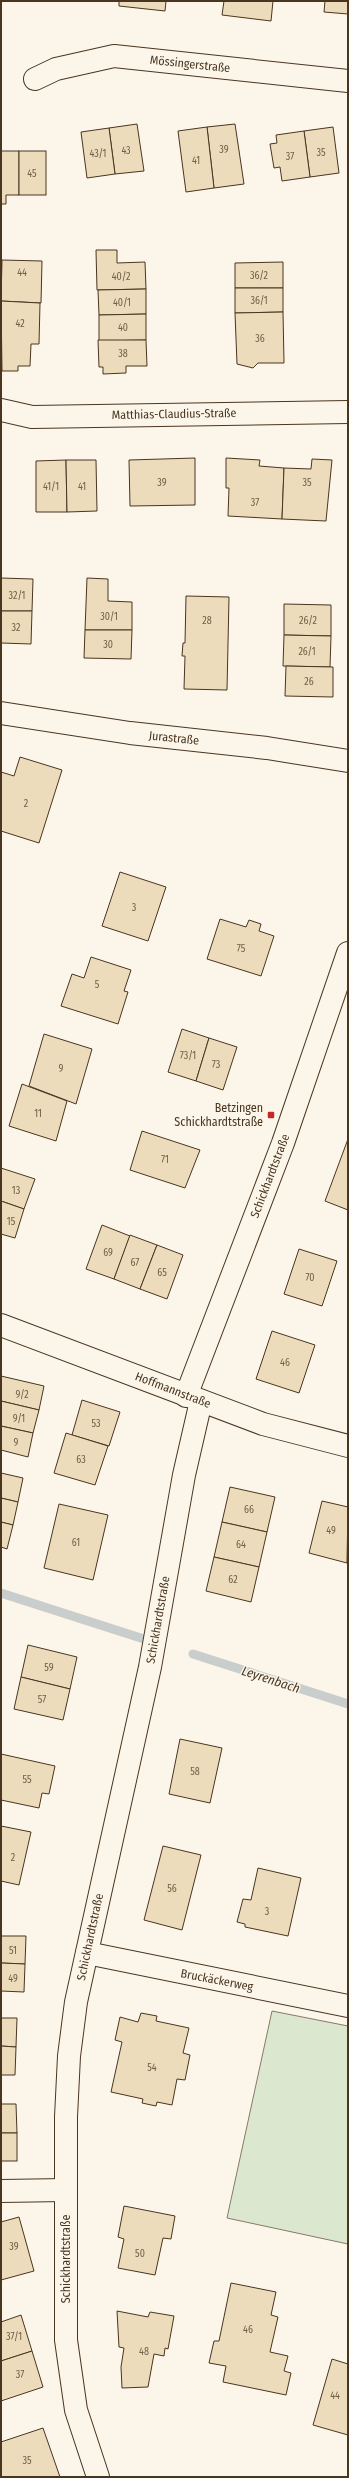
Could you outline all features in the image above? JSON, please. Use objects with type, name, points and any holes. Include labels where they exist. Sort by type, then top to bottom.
[{"type":"street","name":"Mössingerstraße","points":[[35,79],[56,69],[114,56],[348,81]]},
{"type":"street","name":"Matthias-Claudius-Straße","points":[[1,410],[32,417],[348,412]]},
{"type":"street","name":"Jurastraße","points":[[1,713],[130,733],[267,748],[348,761]]},
{"type":"street","name":"Schickhardtstraße","points":[[98,2477],[76,2410],[66,2340],[65,2190],[69,2056],[76,2002],[150,1667],[184,1475],[193,1399],[348,953]]},
{"type":"street","name":"Hoffmannstraße","points":[[1,1325],[193,1399],[263,1424],[348,1446]]},
{"type":"street","name":"Bruckäckerweg","points":[[86,1954],[348,2006]]},
{"type":"street","points":[[1,2191],[65,2190]]},
{"type":"green space","points":[[272,2011],[348,2026],[348,2244],[227,2218]]},
{"type":"building","points":[[119,1],[166,1],[165,11],[119,6]]},
{"type":"building","points":[[224,1],[273,1],[271,21],[222,15]]},
{"type":"building","points":[[325,1],[348,1],[348,14],[324,12]]},
{"type":"building","points":[[137,124],[144,171],[115,174],[109,128]]},
{"type":"building","points":[[235,124],[244,184],[214,188],[207,127]]},
{"type":"building","points":[[207,127],[214,188],[186,192],[178,131]]},
{"type":"building","points":[[333,127],[339,173],[310,177],[304,131]]},
{"type":"building","points":[[109,128],[115,174],[87,178],[81,132]]},
{"type":"building","points":[[304,131],[310,177],[282,181],[280,167],[274,168],[270,144],[277,143],[276,135]]},
{"type":"building","points":[[1,151],[19,151],[19,195],[6,195],[6,204],[1,204]]},
{"type":"building","points":[[19,151],[46,151],[46,195],[19,195]]},
{"type":"building","points":[[96,250],[117,250],[117,263],[145,262],[146,289],[97,290]]},
{"type":"building","points":[[2,260],[42,261],[41,303],[1,301]]},
{"type":"building","points":[[283,262],[283,288],[235,288],[235,263]]},
{"type":"building","points":[[235,288],[283,288],[283,312],[235,313]]},
{"type":"building","points":[[146,289],[146,314],[99,315],[98,290]]},
{"type":"building","points":[[1,301],[40,303],[39,344],[31,344],[30,366],[18,366],[18,371],[2,371]]},
{"type":"building","points":[[283,312],[284,363],[258,363],[253,368],[237,364],[235,313]]},
{"type":"building","points":[[146,314],[146,340],[99,341],[99,315]]},
{"type":"building","points":[[98,340],[146,340],[147,366],[126,366],[126,373],[103,374],[103,367],[99,367]]},
{"type":"building","points":[[195,458],[195,505],[130,506],[129,460]]},
{"type":"building","points":[[226,458],[260,460],[259,466],[284,468],[282,519],[228,516],[229,488],[226,488]]},
{"type":"building","points":[[312,459],[332,460],[326,521],[282,519],[284,468],[311,469]]},
{"type":"building","points":[[66,460],[67,512],[36,512],[36,461]]},
{"type":"building","points":[[66,460],[96,460],[97,511],[67,512]]},
{"type":"building","points":[[1,578],[33,579],[32,611],[1,611]]},
{"type":"building","points":[[87,578],[108,579],[108,601],[132,602],[132,630],[85,630]]},
{"type":"building","points":[[186,596],[229,597],[227,690],[184,689],[185,656],[182,656],[183,643],[185,643]]},
{"type":"building","points":[[284,604],[331,605],[331,636],[284,635]]},
{"type":"building","points":[[1,611],[32,611],[31,644],[1,643]]},
{"type":"building","points":[[85,630],[132,630],[131,659],[84,658]]},
{"type":"building","points":[[284,635],[331,636],[330,667],[283,666]]},
{"type":"building","points":[[286,666],[333,667],[333,697],[285,696]]},
{"type":"building","points":[[20,757],[62,770],[39,843],[1,831],[1,772],[14,776]]},
{"type":"building","points":[[120,872],[166,887],[148,941],[102,926]]},
{"type":"building","points":[[220,919],[246,927],[249,920],[261,924],[259,931],[274,936],[261,976],[207,959]]},
{"type":"building","points":[[91,957],[131,970],[124,991],[128,992],[118,1024],[61,1006],[72,974],[84,978]]},
{"type":"building","points":[[182,1029],[209,1038],[196,1081],[168,1072]]},
{"type":"building","points":[[44,1034],[92,1049],[76,1104],[29,1086]]},
{"type":"building","points":[[209,1038],[237,1047],[223,1090],[196,1081]]},
{"type":"building","points":[[22,1084],[67,1101],[56,1141],[9,1126]]},
{"type":"building","points":[[142,1131],[200,1150],[185,1188],[130,1170]]},
{"type":"building","points":[[348,1139],[348,1210],[325,1201]]},
{"type":"building","points":[[1,1168],[35,1179],[24,1209],[1,1201]]},
{"type":"building","points":[[1,1201],[24,1209],[15,1238],[1,1234]]},
{"type":"building","points":[[102,1225],[130,1236],[114,1279],[86,1269]]},
{"type":"building","points":[[130,1235],[157,1245],[140,1289],[114,1279]]},
{"type":"building","points":[[157,1245],[183,1255],[167,1299],[140,1289]]},
{"type":"building","points":[[299,1249],[337,1261],[322,1306],[284,1294]]},
{"type":"building","points":[[272,1331],[315,1345],[299,1393],[256,1379]]},
{"type":"building","points":[[1,1376],[44,1386],[39,1410],[1,1401]]},
{"type":"building","points":[[82,1400],[120,1412],[109,1446],[72,1435]]},
{"type":"building","points":[[1,1401],[39,1410],[33,1433],[1,1426]]},
{"type":"building","points":[[1,1426],[33,1433],[28,1457],[1,1450]]},
{"type":"building","points":[[66,1433],[108,1446],[95,1485],[54,1473]]},
{"type":"building","points":[[1,1473],[23,1478],[18,1502],[1,1498]]},
{"type":"building","points":[[230,1487],[275,1497],[267,1532],[222,1522]]},
{"type":"building","points":[[1,1498],[18,1502],[13,1525],[1,1522]]},
{"type":"building","points":[[322,1501],[348,1507],[347,1563],[309,1553]]},
{"type":"building","points":[[59,1504],[108,1515],[93,1580],[44,1568]]},
{"type":"building","points":[[1,1522],[13,1525],[7,1549],[1,1547]]},
{"type":"building","points":[[222,1522],[267,1532],[259,1567],[214,1557]]},
{"type":"building","points":[[214,1557],[259,1567],[251,1602],[206,1591]]},
{"type":"building","points":[[28,1645],[77,1657],[70,1689],[21,1677]]},
{"type":"building","points":[[21,1677],[70,1689],[63,1720],[14,1709]]},
{"type":"building","points":[[180,1739],[222,1748],[210,1803],[169,1794]]},
{"type":"building","points":[[1,1754],[55,1766],[49,1794],[42,1793],[39,1808],[1,1800]]},
{"type":"building","points":[[1,1826],[31,1832],[19,1885],[1,1881]]},
{"type":"building","points":[[163,1846],[201,1855],[182,1930],[144,1920]]},
{"type":"building","points":[[258,1868],[301,1878],[288,1936],[245,1927],[245,1924],[237,1922],[243,1899],[251,1900]]},
{"type":"building","points":[[1,1936],[26,1936],[25,1964],[1,1963]]},
{"type":"building","points":[[1,1963],[25,1964],[24,1992],[1,1991]]},
{"type":"building","points":[[141,2013],[157,2016],[156,2021],[189,2028],[183,2053],[190,2055],[185,2080],[177,2079],[172,2105],[157,2102],[156,2106],[142,2103],[143,2099],[111,2092],[122,2042],[115,2040],[120,2017],[138,2022]]},
{"type":"building","points":[[1,2018],[17,2018],[16,2047],[1,2046]]},
{"type":"building","points":[[1,2046],[16,2047],[15,2075],[1,2075]]},
{"type":"building","points":[[1,2104],[16,2104],[17,2133],[1,2133]]},
{"type":"building","points":[[1,2133],[17,2133],[17,2161],[1,2161]]},
{"type":"building","points":[[124,2206],[175,2216],[171,2239],[163,2238],[155,2275],[118,2268],[124,2239],[118,2237]]},
{"type":"building","points":[[19,2217],[34,2271],[1,2280],[1,2222]]},
{"type":"building","points":[[231,2283],[276,2292],[271,2315],[278,2317],[270,2352],[288,2356],[284,2371],[291,2373],[286,2395],[223,2382],[226,2366],[209,2363],[214,2341],[219,2341]]},
{"type":"building","points":[[117,2311],[148,2317],[150,2312],[174,2316],[168,2349],[165,2348],[164,2356],[154,2354],[148,2387],[122,2388],[121,2367],[124,2348],[119,2347]]},
{"type":"building","points":[[21,2315],[32,2351],[1,2361],[1,2322]]},
{"type":"building","points":[[32,2351],[43,2387],[1,2401],[1,2361]]},
{"type":"building","points":[[332,2359],[348,2364],[348,2435],[313,2425]]},
{"type":"building","points":[[43,2428],[60,2477],[1,2477],[1,2442]]},
{"type":"waterway","name":"Leyrenbach","points":[[1,1593],[147,1640]]},
{"type":"waterway","name":"Leyrenbach","points":[[193,1654],[348,1704]]},
{"type":"place","name":"Betzingen Schickhardtstraße","points":[[271,1115]]}]
